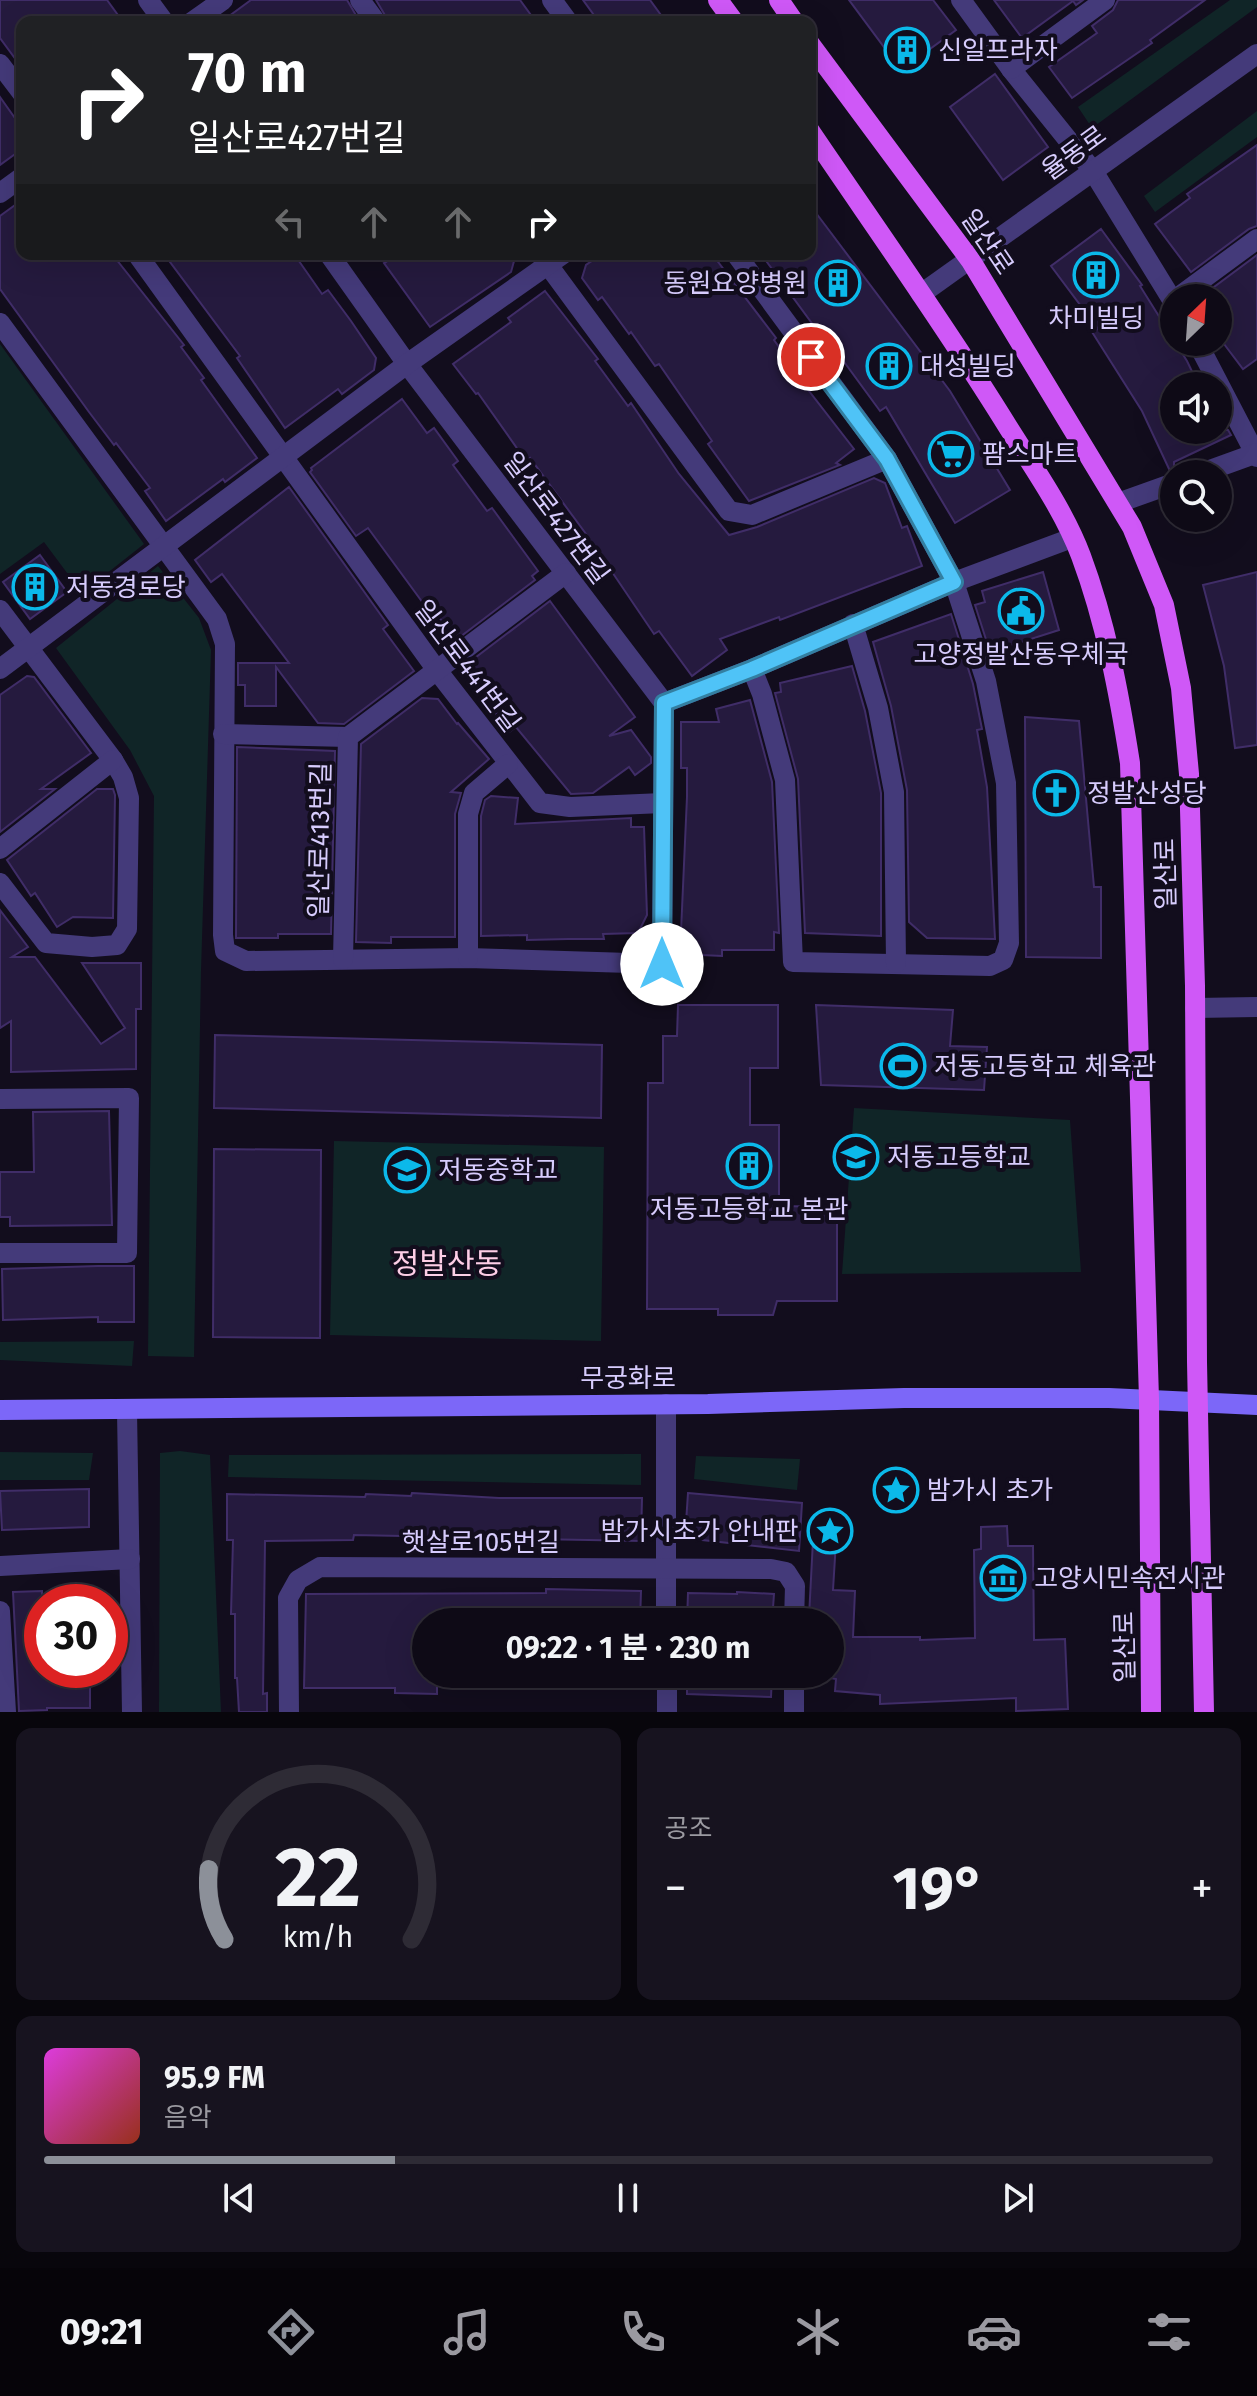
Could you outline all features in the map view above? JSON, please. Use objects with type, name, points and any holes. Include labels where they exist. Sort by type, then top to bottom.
[{"type":"main road","name":"일산로","points":[[816,52],[971,261],[1132,527],[1164,605],[1181,688],[1189,774],[1204,1712]]},
{"type":"main road","name":"일산로","points":[[816,140],[1021,448],[1072,538],[1098,606],[1120,699],[1130,763],[1149,1399],[1151,1712]]},
{"type":"main road","name":"무궁화로","points":[[0,1410],[666,1404],[904,1398],[1149,1399],[1257,1405]]},
{"type":"street","points":[[200,16],[223,0]]},
{"type":"street","points":[[961,0],[1011,69],[1093,171],[1163,284]]},
{"type":"street","points":[[1011,69],[1105,0]]},
{"type":"street","name":"율동로","points":[[921,294],[1257,54]]},
{"type":"street","points":[[0,64],[16,85]]},
{"type":"street","points":[[1197,284],[1257,239]]},
{"type":"street","name":"일산로441번길","points":[[141,260],[436,669],[540,803],[570,807],[663,803]]},
{"type":"street","points":[[333,260],[407,364]]},
{"type":"street","points":[[0,669],[547,260]]},
{"type":"street","points":[[551,260],[729,511],[752,515],[887,459]]},
{"type":"street","points":[[740,260],[887,459],[954,582],[986,681],[1006,783],[1009,943],[1003,960],[990,966],[793,962],[785,780],[762,694],[752,669]]},
{"type":"street","points":[[0,323],[217,619],[225,644],[223,935],[225,951],[246,961],[468,958],[662,964],[664,703],[752,669],[954,582],[1072,538]]},
{"type":"street","points":[[1204,356],[1257,455],[1232,463]]},
{"type":"street","name":"일산로427번길","points":[[407,364],[664,703]]},
{"type":"street","points":[[1118,503],[1160,488]]},
{"type":"street","name":"일산로413번길","points":[[343,959],[348,737],[566,573]]},
{"type":"street","points":[[0,610],[123,777],[129,798],[127,929],[117,945],[92,947],[46,943],[0,883]]},
{"type":"street","points":[[853,624],[878,708],[894,792],[896,963]]},
{"type":"street","points":[[223,734],[348,737]]},
{"type":"street","points":[[0,849],[113,760]]},
{"type":"street","points":[[468,958],[468,814],[474,793],[508,764]]},
{"type":"street","points":[[1195,1008],[1257,1007]]},
{"type":"street","points":[[0,1099],[129,1098],[127,1253],[0,1253]]},
{"type":"street","points":[[666,1404],[666,1608]]},
{"type":"street","points":[[127,1411],[132,1712]]},
{"type":"street","points":[[0,1566],[130,1559]]},
{"type":"street","name":"햇살로105번길","points":[[289,1712],[288,1598],[298,1580],[320,1567],[771,1569],[786,1572],[795,1586],[794,1608]]},
{"type":"street","points":[[0,1611],[6,1712]]},
{"type":"street","points":[[667,1688],[667,1712]]},
{"type":"street","points":[[794,1688],[794,1712]]},
{"type":"green space","points":[[1230,0],[1257,0],[1257,7],[1092,128],[1078,107]]},
{"type":"green space","points":[[1257,111],[1257,137],[1155,212],[1144,196]]},
{"type":"green space","points":[[0,344],[144,544],[82,593],[44,542],[0,574]]},
{"type":"green space","points":[[158,566],[199,618],[211,650],[194,1357],[148,1356],[154,796],[130,750],[56,648]]},
{"type":"green space","points":[[854,1108],[1070,1120],[1081,1272],[842,1274]]},
{"type":"green space","points":[[334,1141],[604,1147],[601,1341],[330,1335]]},
{"type":"green space","points":[[134,1341],[132,1366],[0,1360],[0,1342]]},
{"type":"green space","points":[[180,1451],[210,1455],[221,1712],[159,1712],[160,1453]]},
{"type":"green space","points":[[0,1452],[93,1453],[89,1480],[0,1480]]},
{"type":"green space","points":[[641,1454],[641,1485],[228,1477],[229,1455]]},
{"type":"green space","points":[[696,1456],[800,1459],[797,1490],[694,1479]]},
{"type":"building","points":[[0,0],[107,0],[119,16],[16,16],[16,60],[0,38]]},
{"type":"building","points":[[251,0],[347,0],[356,16],[229,16]]},
{"type":"building","points":[[376,0],[520,0],[532,16],[385,16]]},
{"type":"building","points":[[583,0],[650,0],[662,16],[595,16]]},
{"type":"building","name":"신일프라자","points":[[849,0],[933,0],[956,30],[901,70]]},
{"type":"building","points":[[994,0],[1083,0],[1076,5],[1073,1],[1022,38]]},
{"type":"building","points":[[1118,0],[1205,0],[1150,40],[1152,43],[1072,98],[1049,67],[1097,33],[1092,26],[1113,10]]},
{"type":"building","points":[[995,74],[1048,147],[1003,180],[950,107]]},
{"type":"building","points":[[0,97],[16,120],[16,153],[0,165]]},
{"type":"building","points":[[1257,145],[1257,226],[1191,272],[1155,224],[1190,198],[1187,194]]},
{"type":"building","points":[[16,204],[16,260],[117,260],[184,345],[181,347],[204,378],[201,380],[257,458],[166,521],[145,491],[150,488],[89,412],[0,289],[0,216]]},
{"type":"building","points":[[816,213],[950,391],[1010,490],[955,523],[886,407],[880,411],[839,355],[836,356],[765,260],[816,260]]},
{"type":"building","points":[[1101,229],[1142,285],[1160,318],[1160,356],[1184,356],[1192,372],[1160,372],[1160,444],[1212,444],[1178,460],[1165,460],[1142,411],[1092,332],[1098,329],[1051,266]]},
{"type":"building","points":[[1257,255],[1257,359],[1243,369],[1232,354],[1232,284],[1218,284]]},
{"type":"building","points":[[168,260],[298,260],[322,294],[328,290],[376,358],[374,370],[342,394],[338,389],[285,428],[237,358],[240,356]]},
{"type":"building","points":[[384,260],[514,260],[511,272],[430,327]]},
{"type":"building","points":[[593,260],[717,260],[776,338],[774,340],[799,378],[854,449],[836,463],[840,465],[749,501],[708,444],[712,441],[659,364],[655,366],[602,297],[598,300],[582,278],[586,265]]},
{"type":"building","points":[[545,291],[598,359],[595,361],[628,406],[631,403],[679,474],[729,535],[757,527],[874,478],[885,483],[902,528],[907,526],[922,566],[780,620],[779,617],[720,639],[727,650],[692,676],[659,631],[654,634],[606,563],[601,566],[584,542],[589,538],[530,458],[526,461],[478,393],[453,364],[511,322],[508,318]]},
{"type":"building","points":[[402,399],[427,433],[434,428],[458,461],[453,465],[487,511],[492,508],[538,571],[532,576],[535,580],[456,640],[426,600],[423,603],[368,528],[356,536],[310,472],[311,468]]},
{"type":"building","points":[[289,487],[388,625],[383,629],[414,671],[344,724],[318,723],[276,667],[276,706],[245,706],[245,685],[238,685],[238,663],[289,663],[222,574],[211,582],[195,560]]},
{"type":"building","name":"저동경로당","points":[[40,555],[67,592],[30,619],[3,582]]},
{"type":"building","name":"고양정발산동우체국","points":[[1043,572],[1059,630],[990,652],[975,605],[985,602],[982,591]]},
{"type":"building","points":[[1257,572],[1257,745],[1235,748],[1224,666],[1203,585]]},
{"type":"building","points":[[550,601],[635,717],[609,736],[631,730],[651,757],[651,763],[635,775],[629,767],[593,793],[571,794],[516,727],[509,732],[489,704],[494,700],[467,664]]},
{"type":"building","points":[[951,614],[973,684],[982,729],[977,730],[987,787],[995,939],[927,938],[909,922],[907,790],[891,706],[873,642]]},
{"type":"building","points":[[852,666],[865,711],[881,793],[881,936],[805,933],[798,779],[775,693],[781,692],[780,683]]},
{"type":"building","points":[[27,676],[34,677],[91,753],[41,789],[55,789],[0,832],[0,695]]},
{"type":"building","points":[[422,698],[438,699],[489,759],[451,792],[461,793],[455,814],[455,937],[391,937],[391,943],[356,942],[361,744]]},
{"type":"building","points":[[750,700],[772,782],[779,933],[774,932],[774,950],[722,950],[722,956],[680,954],[687,797],[687,768],[681,768],[681,722],[719,722],[716,709]]},
{"type":"building","points":[[1025,717],[1079,721],[1094,887],[1101,887],[1101,958],[1026,957]]},
{"type":"building","points":[[237,747],[335,751],[331,934],[236,938]]},
{"type":"building","points":[[97,789],[113,789],[115,795],[113,918],[73,917],[57,927],[35,893],[31,896],[7,860]]},
{"type":"building","points":[[491,796],[518,798],[515,824],[631,818],[631,827],[644,827],[647,915],[638,933],[603,934],[604,939],[527,940],[527,935],[481,936],[481,816],[485,800]]},
{"type":"building","points":[[0,910],[28,947],[12,957],[35,957],[101,1044],[125,1028],[82,963],[141,963],[141,1009],[136,1009],[136,1069],[11,1072],[11,1021],[0,1028]]},
{"type":"building","points":[[678,1005],[778,1005],[778,1068],[750,1068],[750,1125],[779,1125],[779,1206],[837,1207],[837,1301],[777,1301],[773,1315],[718,1315],[718,1309],[647,1309],[648,1083],[663,1083],[663,1036],[677,1036]]},
{"type":"building","name":"저동고등학교 체육관","points":[[816,1005],[953,1010],[950,1046],[987,1047],[984,1090],[821,1085]]},
{"type":"building","points":[[215,1035],[602,1045],[601,1118],[214,1108]]},
{"type":"building","points":[[109,1111],[112,1225],[10,1226],[10,1217],[0,1217],[0,1172],[34,1172],[33,1112]]},
{"type":"building","points":[[214,1149],[321,1150],[320,1338],[213,1337]]},
{"type":"building","points":[[134,1266],[134,1322],[98,1322],[98,1317],[3,1320],[2,1269]]},
{"type":"building","points":[[89,1489],[89,1527],[2,1530],[0,1491]]},
{"type":"building","points":[[412,1493],[499,1498],[642,1498],[641,1541],[488,1538],[488,1541],[354,1535],[353,1540],[265,1541],[263,1694],[267,1693],[267,1712],[239,1712],[235,1678],[235,1614],[231,1614],[233,1540],[227,1540],[227,1494],[365,1497],[366,1494],[411,1496]]},
{"type":"building","points":[[688,1493],[802,1503],[799,1551],[685,1538]]},
{"type":"building","points":[[1007,1526],[1008,1546],[1033,1546],[1034,1640],[1065,1639],[1068,1709],[1016,1711],[1016,1698],[880,1704],[880,1695],[835,1691],[835,1688],[844,1688],[844,1608],[809,1608],[813,1540],[836,1541],[833,1590],[855,1591],[853,1637],[920,1637],[920,1640],[975,1638],[974,1550],[981,1549],[981,1527]]},
{"type":"building","points":[[546,1589],[641,1591],[640,1608],[412,1608],[412,1688],[437,1688],[437,1694],[395,1693],[395,1688],[304,1688],[306,1594],[546,1593]]},
{"type":"building","points":[[13,1592],[24,1592],[24,1688],[90,1688],[90,1708],[19,1711]]},
{"type":"building","points":[[688,1593],[774,1594],[773,1608],[687,1608]]},
{"type":"building","points":[[687,1688],[771,1688],[771,1697],[687,1694]]},
{"type":"place","name":"신일프라자","points":[[907,50]]},
{"type":"place","name":"차미빌딩","points":[[1096,275]]},
{"type":"place","name":"동원요양병원","points":[[838,283]]},
{"type":"place","name":"대성빌딩","points":[[889,366]]},
{"type":"place","name":"팜스마트","points":[[951,454]]},
{"type":"place","name":"저동경로당","points":[[35,587]]},
{"type":"place","name":"고양정발산동우체국","points":[[1021,611]]},
{"type":"place","name":"정발산성당","points":[[1056,793]]},
{"type":"place","name":"저동고등학교 체육관","points":[[903,1066]]},
{"type":"place","name":"저동고등학교","points":[[856,1157]]},
{"type":"place","name":"저동고등학교 본관","points":[[749,1166]]},
{"type":"place","name":"저동중학교","points":[[407,1170]]},
{"type":"place","name":"밤가시 초가","points":[[896,1490]]},
{"type":"place","name":"밤가시초가 안내판","points":[[830,1531]]},
{"type":"place","name":"고양시민속전시관","points":[[1003,1578]]},
{"type":"district","name":"정발산동","points":[[447,1264]]},
{"type":"route","points":[[662,964],[664,703],[752,669],[954,582],[887,459],[811,357]]}]
